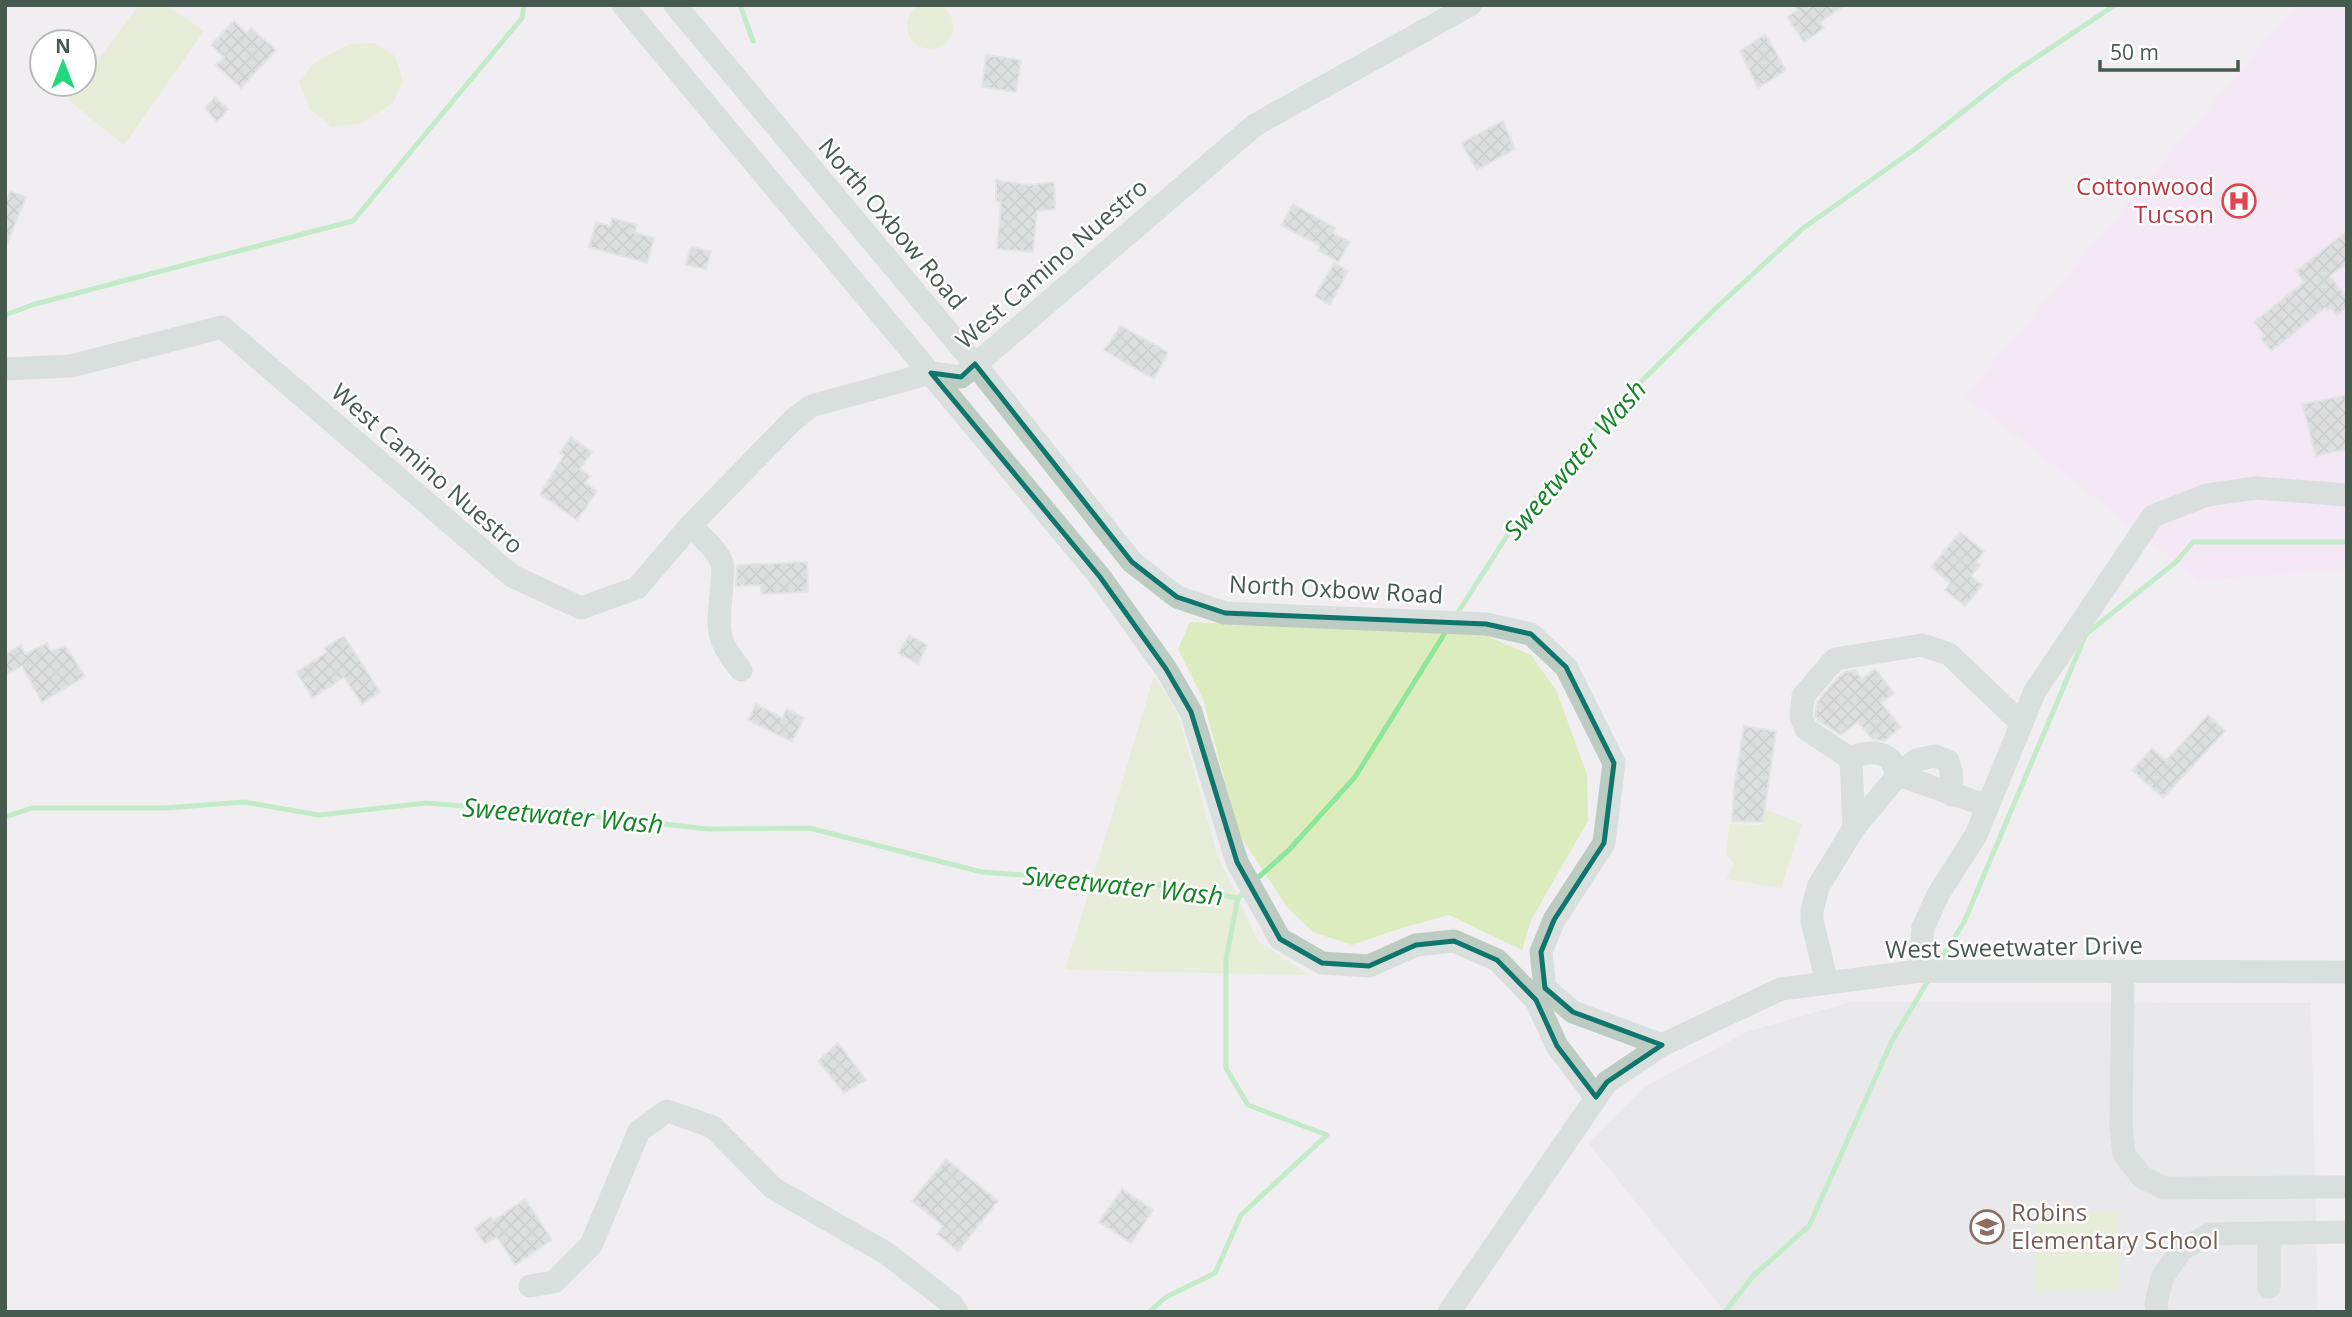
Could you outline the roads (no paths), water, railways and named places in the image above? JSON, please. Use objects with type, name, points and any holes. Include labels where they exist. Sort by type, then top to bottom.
[{"type":"street","points":[[623,5],[1100,577],[1166,669],[1191,712],[1237,862],[1280,939],[1322,963],[1369,966],[1416,945],[1454,941],[1497,961],[1536,1000],[1557,1046],[1596,1097]]},
{"type":"street","name":"North Oxbow Road","points":[[675,5],[975,364],[1132,562],[1177,597],[1225,613],[1486,624],[1531,634],[1566,667],[1614,763],[1604,843],[1554,920],[1541,952],[1545,988],[1573,1012],[1661,1045]]},
{"type":"street","name":"West Camino Nuestro","points":[[5,369],[71,366],[222,327],[512,576],[581,608],[638,588],[690,526],[793,420],[811,406],[931,373],[961,377],[1255,125],[1470,5]]},
{"type":"street","points":[[1920,971],[1923,927],[1938,893],[1976,835],[2037,689],[2153,516],[2207,495],[2256,488],[2347,495]]},
{"type":"street","points":[[690,526],[715,551],[723,565],[717,618],[719,633],[729,656],[741,670]]},
{"type":"street","points":[[1851,759],[1806,729],[1801,717],[1803,696],[1835,659],[1922,645],[1949,654],[2021,723]]},
{"type":"street","points":[[1991,695],[2037,689]]},
{"type":"street","points":[[1851,759],[1853,756],[1873,752],[1890,760],[1898,775],[1952,796],[1988,806]]},
{"type":"street","points":[[1827,983],[1812,921],[1812,910],[1818,887],[1854,828],[1898,775],[1916,760],[1935,756],[1948,761],[1952,796]]},
{"type":"street","points":[[1851,759],[1854,828]]},
{"type":"street","name":"West Sweetwater Drive","points":[[1449,1312],[1607,1082],[1661,1045],[1781,989],[1920,971],[2347,972]]},
{"type":"street","points":[[2123,971],[2124,1154],[2143,1177],[2164,1188],[2347,1187]]},
{"type":"street","points":[[530,1286],[554,1282],[591,1245],[639,1131],[667,1111],[713,1127],[773,1188],[886,1253],[952,1304],[957,1312]]},
{"type":"street","points":[[2157,1312],[2156,1304],[2162,1278],[2180,1250],[2210,1234],[2347,1232]]},
{"type":"street","points":[[2269,1233],[2269,1287]]},
{"type":"waterway","points":[[5,315],[35,304],[353,221],[522,18],[524,5]]},
{"type":"waterway","points":[[740,5],[753,41]]},
{"type":"waterway","name":"Sweetwater Wash","points":[[1455,617],[1516,522],[1608,414],[1716,308],[1802,229],[1915,149],[2010,75],[2115,5]]},
{"type":"waterway","points":[[1938,964],[1964,922],[2086,634],[2176,562],[2193,542],[2347,542]]},
{"type":"waterway","name":"Sweetwater Wash","points":[[1255,880],[1288,851],[1355,777],[1448,628]]},
{"type":"waterway","name":"Sweetwater Wash","points":[[5,817],[32,808],[165,808],[244,802],[319,815],[426,803],[708,829],[809,828],[982,872],[1173,886],[1238,898],[1246,890]]},
{"type":"waterway","points":[[1149,1312],[1166,1297],[1215,1273],[1241,1215],[1327,1135],[1248,1105],[1226,1068],[1226,959],[1238,898]]},
{"type":"waterway","points":[[1725,1312],[1753,1276],[1809,1226],[1892,1041],[1929,979]]},
{"type":"place","name":"Cottonwood Tucson","points":[[2239,201]]},
{"type":"place","name":"Robins Elementary School","points":[[1987,1227]]}]
